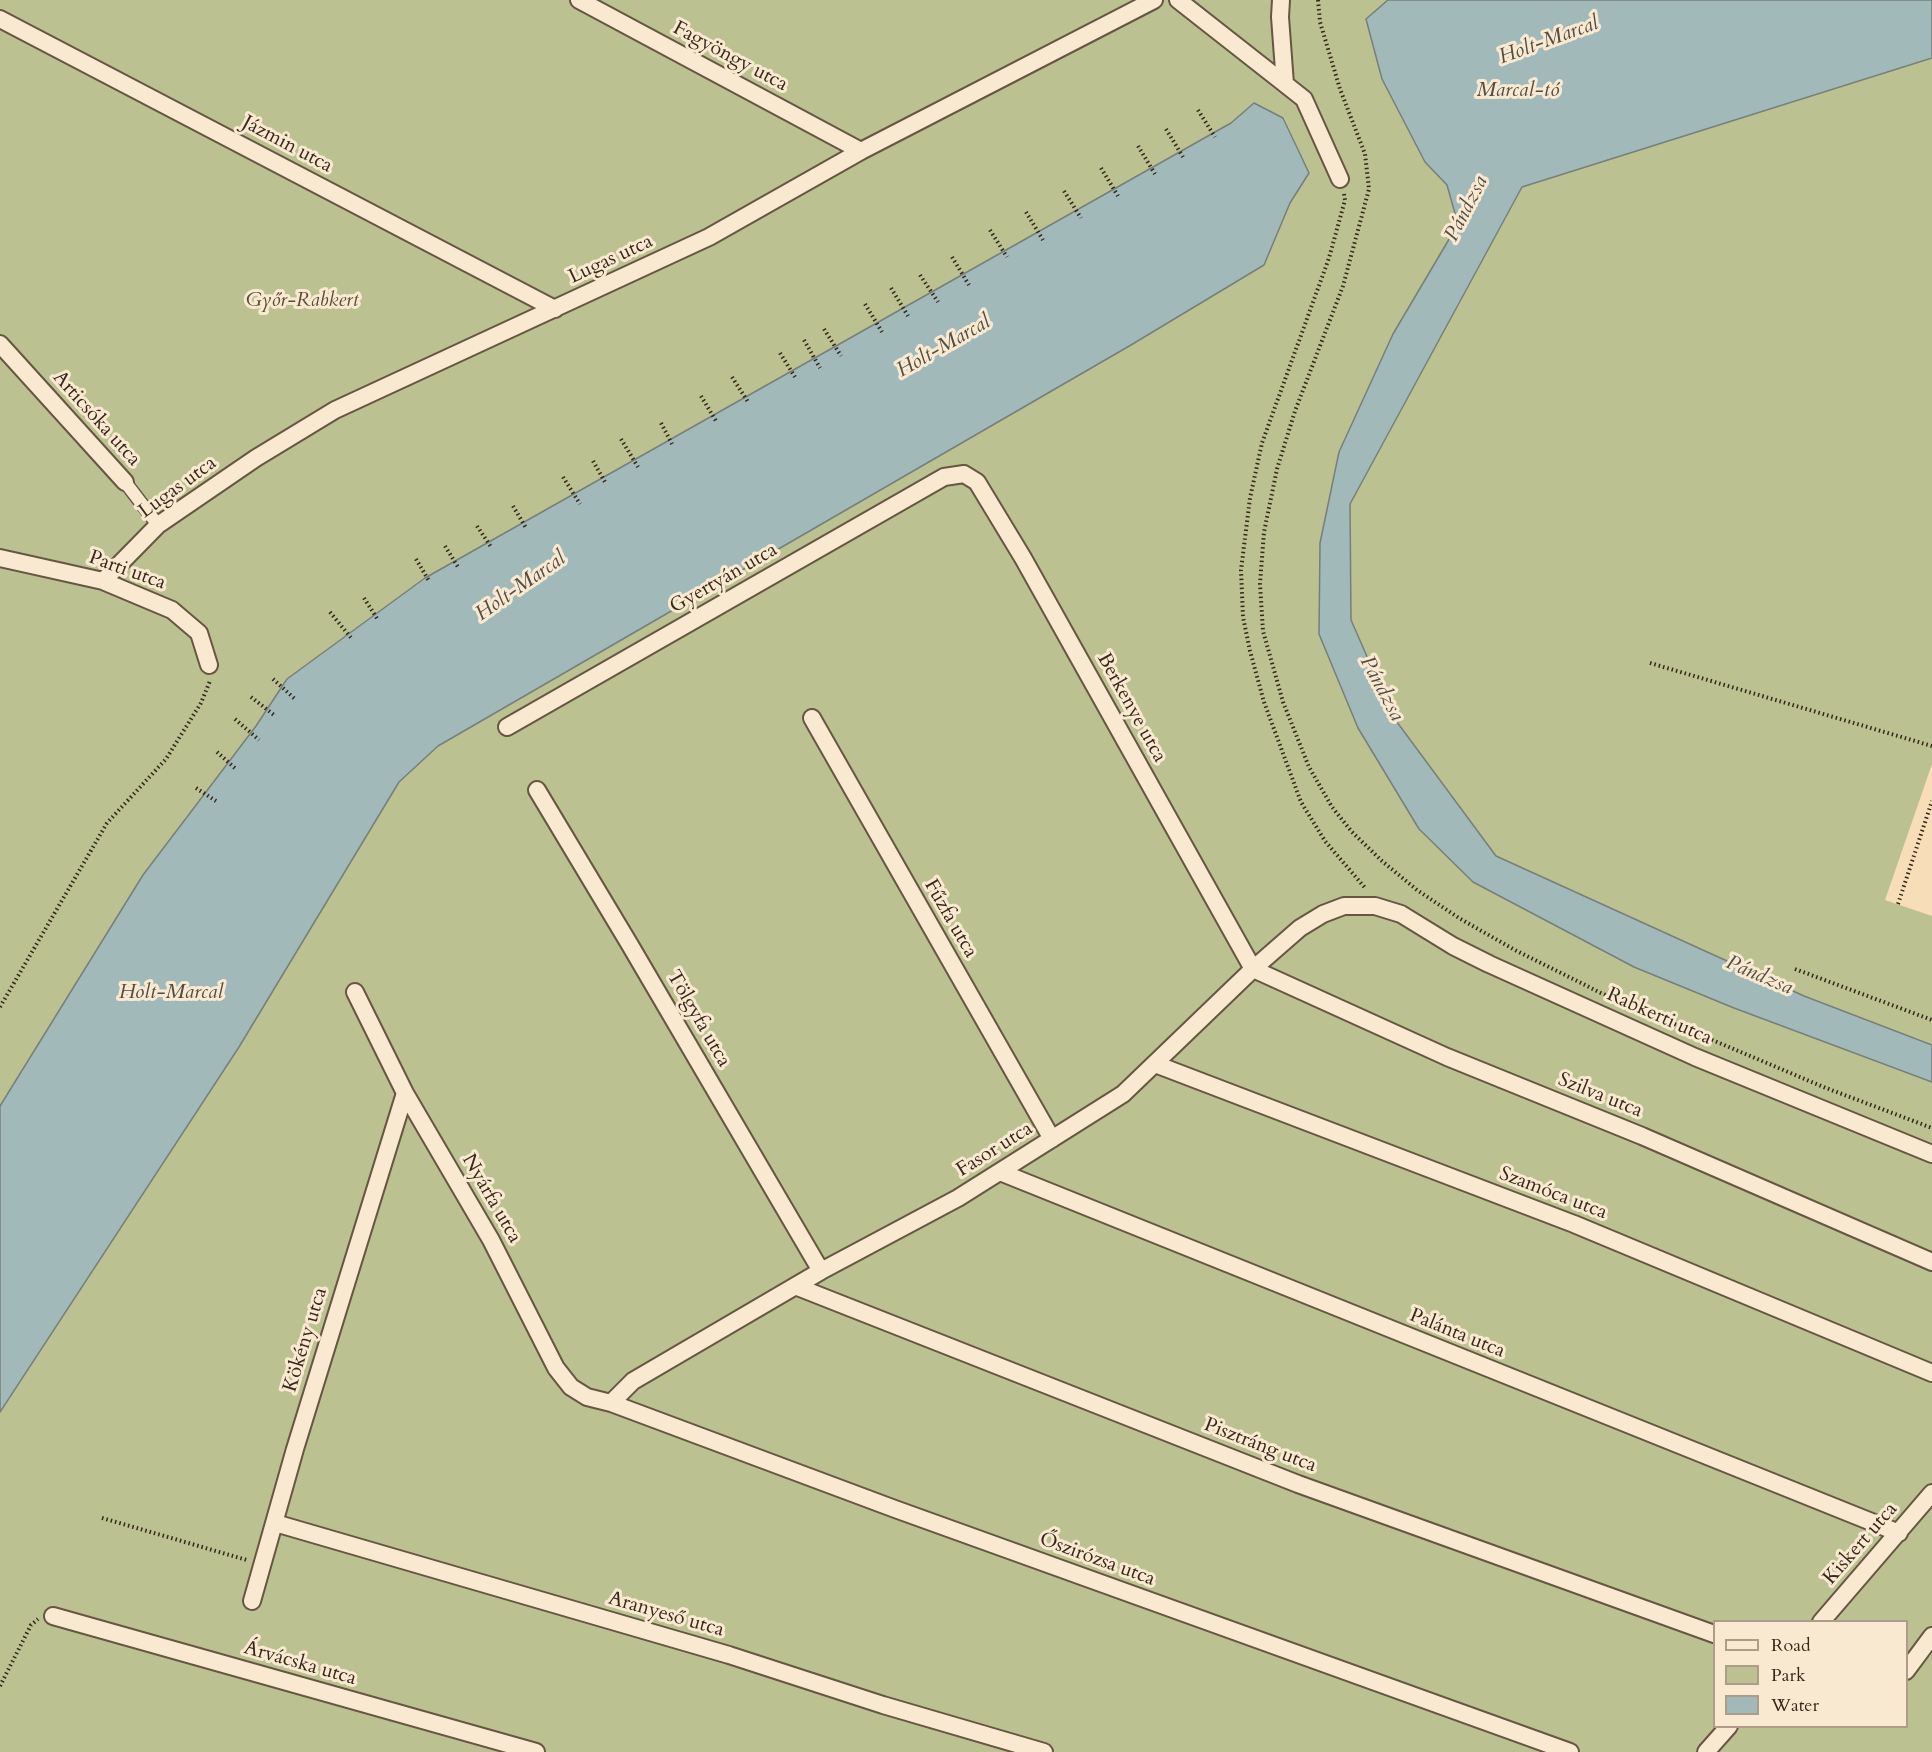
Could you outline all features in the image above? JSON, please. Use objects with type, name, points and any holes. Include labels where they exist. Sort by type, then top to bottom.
[{"type":"street","name":"Fagyöngy utca","points":[[579,0],[861,151]]},
{"type":"street","name":"Lugas utca","points":[[103,581],[158,525],[256,458],[335,410],[709,237],[861,151],[1154,0]]},
{"type":"street","points":[[1178,0],[1304,99],[1340,178]]},
{"type":"street","points":[[1281,0],[1280,17],[1285,84]]},
{"type":"street","name":"Jázmin utca","points":[[0,19],[555,309]]},
{"type":"street","name":"Articsóka utca","points":[[0,344],[125,482],[158,525]]},
{"type":"street","name":"Gyertyán utca","points":[[507,727],[944,477],[964,474]]},
{"type":"street","name":"Berkenye utca","points":[[964,474],[977,482],[1023,558],[1253,969]]},
{"type":"street","name":"Parti utca","points":[[0,558],[103,581],[172,610],[199,633],[208,665]]},
{"type":"street","name":"Fűzfa utca","points":[[812,718],[1052,1139]]},
{"type":"street","name":"Tölgyfa utca","points":[[537,790],[625,935],[821,1271]]},
{"type":"street","name":"Fasor utca","points":[[611,1403],[633,1381],[821,1271],[958,1198],[1123,1094],[1300,927],[1323,914],[1344,906],[1375,906]]},
{"type":"street","name":"Rabkerti utca","points":[[1375,906],[1401,914],[1453,946],[1489,964],[1673,1047],[1932,1154]]},
{"type":"street","name":"Szilva utca","points":[[1253,969],[1447,1057],[1642,1136],[1932,1262]]},
{"type":"street","name":"Nyárfa utca","points":[[355,992],[405,1093],[491,1240],[556,1368],[571,1388],[587,1397],[611,1403]]},
{"type":"street","name":"Szamóca utca","points":[[1155,1064],[1574,1224],[1932,1373]]},
{"type":"street","name":"Kökény utca","points":[[252,1601],[295,1449],[405,1093]]},
{"type":"street","name":"Palánta utca","points":[[1000,1172],[1899,1533]]},
{"type":"street","name":"Pisztráng utca","points":[[795,1286],[1298,1484],[1713,1634]]},
{"type":"street","name":"Őszirózsa utca","points":[[611,1403],[895,1509],[1570,1752]]},
{"type":"street","name":"Kiskert utca","points":[[1823,1620],[1932,1493]]},
{"type":"street","name":"Aranyeső utca","points":[[275,1523],[729,1655],[884,1705],[1044,1752]]},
{"type":"street","name":"Árvácska utca","points":[[53,1616],[536,1752]]},
{"type":"street","points":[[1908,1668],[1932,1636]]},
{"type":"street","points":[[1706,1752],[1727,1728]]},
{"type":"path","points":[[1318,0],[1320,22],[1340,89],[1365,153],[1369,189],[1343,286],[1295,411],[1277,469],[1264,532],[1260,584],[1263,631],[1283,702],[1309,767],[1332,807],[1353,832],[1382,861],[1417,890],[1459,918],[1601,993],[1826,1088],[1932,1128]]},
{"type":"path","points":[[1198,110],[1215,137]]},
{"type":"path","points":[[1166,129],[1183,157]]},
{"type":"path","points":[[1138,146],[1155,174]]},
{"type":"path","points":[[1101,168],[1118,196]]},
{"type":"path","points":[[1340,178],[1345,200],[1329,258],[1262,443],[1250,498],[1241,570],[1243,617],[1264,702],[1301,802],[1325,841],[1362,883],[1375,906]]},
{"type":"path","points":[[1064,191],[1081,218]]},
{"type":"path","points":[[1026,212],[1043,240]]},
{"type":"path","points":[[990,230],[1007,257]]},
{"type":"path","points":[[952,257],[969,285]]},
{"type":"path","points":[[920,275],[938,302]]},
{"type":"path","points":[[891,288],[908,316]]},
{"type":"path","points":[[865,304],[882,332]]},
{"type":"path","points":[[824,329],[841,357]]},
{"type":"path","points":[[804,340],[820,368]]},
{"type":"path","points":[[780,353],[795,377]]},
{"type":"path","points":[[732,377],[748,402]]},
{"type":"path","points":[[701,396],[716,421]]},
{"type":"path","points":[[661,423],[672,444]]},
{"type":"path","points":[[621,439],[638,467]]},
{"type":"path","points":[[592,461],[605,482]]},
{"type":"path","points":[[563,477],[580,504]]},
{"type":"path","points":[[513,506],[526,528]]},
{"type":"path","points":[[477,526],[490,547]]},
{"type":"path","points":[[445,546],[458,567]]},
{"type":"path","points":[[416,560],[429,581]]},
{"type":"path","points":[[364,598],[378,620]]},
{"type":"path","points":[[330,612],[352,639]]},
{"type":"path","points":[[1650,663],[1932,746]]},
{"type":"path","points":[[0,1006],[107,823],[166,759],[201,703],[210,681],[208,665]]},
{"type":"path","points":[[273,679],[295,699]]},
{"type":"path","points":[[251,696],[274,715]]},
{"type":"path","points":[[235,719],[259,740]]},
{"type":"path","points":[[217,752],[237,770]]},
{"type":"path","points":[[196,788],[216,801]]},
{"type":"path","points":[[1898,904],[1932,801]]},
{"type":"path","points":[[1796,969],[1932,1020]]},
{"type":"path","points":[[102,1518],[262,1565]]},
{"type":"path","points":[[0,1686],[31,1625],[40,1617],[53,1616]]},
{"type":"green space","name":"Győr-Rabkert","points":[[0,0],[1388,0],[1366,19],[1382,79],[1425,162],[1447,184],[1458,224],[1393,334],[1339,452],[1319,634],[1358,728],[1419,829],[1473,882],[1634,967],[1734,1008],[1932,1082],[1932,1752],[0,1752],[0,1412],[239,1047],[399,782],[438,746],[1131,345],[1264,265],[1290,203],[1309,173],[1284,118],[1254,104],[1231,123],[425,578],[287,679],[0,1106]]},
{"type":"green space","points":[[1932,58],[1932,764],[1885,900],[1932,916],[1932,1045],[1804,996],[1496,856],[1394,718],[1351,620],[1350,503],[1522,187]]},
{"type":"water","name":"Marcal-tó","points":[[1388,0],[1932,0],[1932,58],[1522,187],[1350,504],[1351,620],[1394,718],[1496,856],[1804,996],[1932,1045],[1932,1082],[1734,1008],[1634,967],[1473,882],[1419,829],[1358,728],[1319,634],[1320,543],[1339,452],[1393,334],[1458,224],[1447,185],[1425,162],[1382,79],[1366,19]]},
{"type":"water","name":"Holt-Marcal","points":[[1254,103],[1283,118],[1309,173],[1290,203],[1264,265],[1131,345],[438,746],[399,782],[239,1047],[0,1412],[0,1106],[143,875],[256,726],[287,679],[425,578],[1231,123]]},
{"type":"water label","name":"Pándzsa","points":[[1467,209]]},
{"type":"water label","name":"Pándzsa","points":[[1381,689]]},
{"type":"water label","name":"Pándzsa","points":[[1759,976]]}]
